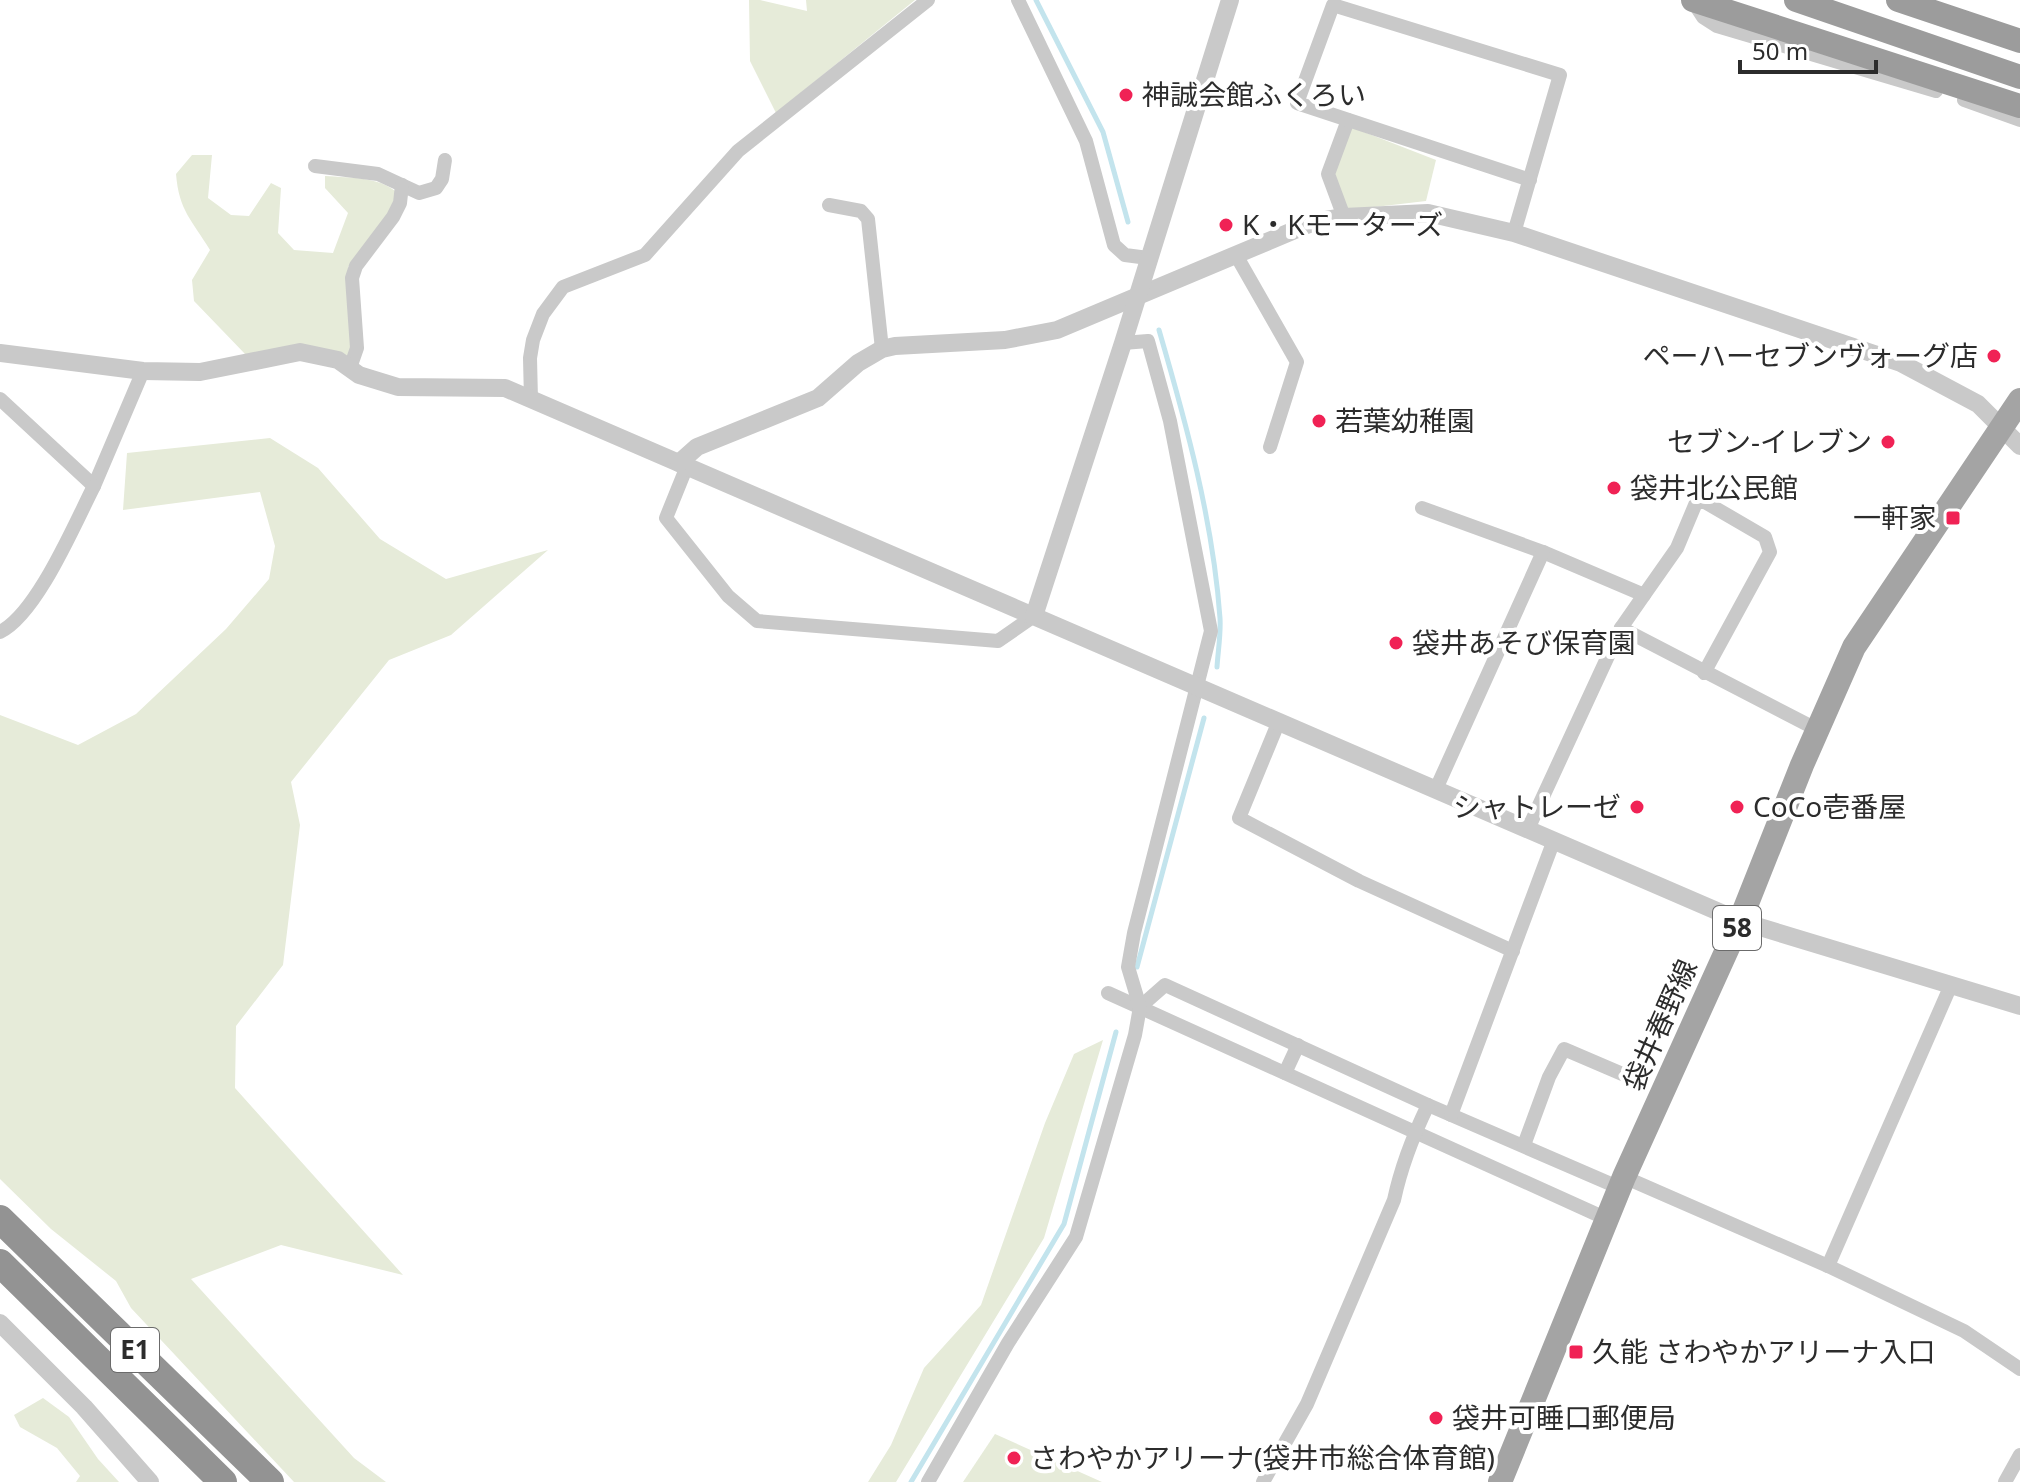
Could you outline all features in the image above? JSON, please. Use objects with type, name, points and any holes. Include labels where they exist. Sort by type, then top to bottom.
[{"type":"highway","points":[[1692,0],[2020,106]]},
{"type":"highway","points":[[1796,0],[2020,77]]},
{"type":"highway","points":[[1898,0],[2020,41]]},
{"type":"highway","points":[[1945,0],[2020,24]]},
{"type":"highway","name":"E1","points":[[0,1219],[270,1482]]},
{"type":"highway","name":"E1","points":[[0,1263],[223,1482]]},
{"type":"main road","name":"袋井春野線","points":[[1500,1482],[1622,1183],[1740,921],[1854,647],[2020,400]]},
{"type":"street","points":[[531,400],[533,340],[543,314],[563,287],[645,255],[738,151],[928,0]]},
{"type":"street","points":[[1018,0],[1086,141],[1114,245],[1125,255],[1148,258]]},
{"type":"street","points":[[1230,0],[1148,258],[1136,297],[1123,343],[1034,616],[998,641],[757,621],[728,596],[666,518],[683,464],[697,447],[818,398],[858,363],[882,349],[1005,340],[1057,330],[1136,297],[1236,255],[1314,222],[1344,217],[1428,213],[1514,233],[1901,363],[1978,404],[2020,446]]},
{"type":"street","points":[[1692,0],[1703,17],[1717,26],[1950,95],[2020,120]]},
{"type":"street","points":[[1514,233],[1530,180],[1560,75],[1333,5],[1297,103],[1530,180]]},
{"type":"street","points":[[1344,217],[1328,174],[1348,120]]},
{"type":"street","points":[[315,166],[378,174],[419,193],[436,188],[442,179],[445,160]]},
{"type":"street","points":[[350,368],[357,348],[352,278],[356,266],[393,217],[400,203],[402,185]]},
{"type":"street","points":[[829,205],[861,211],[868,219],[882,349]]},
{"type":"street","points":[[1236,255],[1297,362],[1270,447]]},
{"type":"street","points":[[928,1482],[1008,1343],[1076,1237],[1135,1035],[1140,1007],[1128,967],[1134,933],[1211,631],[1170,421],[1148,341],[1123,343]]},
{"type":"street","points":[[0,353],[143,371],[200,372],[300,352],[338,360],[359,375],[398,387],[505,388],[1740,921],[2020,1006]]},
{"type":"street","points":[[0,632],[24,610],[45,581],[94,486],[143,371]]},
{"type":"street","points":[[0,399],[94,486]]},
{"type":"street","points":[[1528,829],[1621,628],[1677,548],[1698,498],[1765,537],[1770,552],[1704,673]]},
{"type":"street","points":[[1422,508],[1543,552],[1644,595]]},
{"type":"street","points":[[1436,789],[1543,552]]},
{"type":"street","points":[[1621,628],[1818,730]]},
{"type":"street","points":[[1279,721],[1239,818],[1359,881],[1513,951]]},
{"type":"street","points":[[1451,1115],[1554,840]]},
{"type":"street","points":[[1140,1007],[1165,985],[1451,1115],[1828,1266],[1964,1331],[2020,1369]]},
{"type":"street","points":[[1828,1266],[1951,985]]},
{"type":"street","points":[[1108,993],[1607,1219]]},
{"type":"street","points":[[1285,1073],[1298,1045]]},
{"type":"street","points":[[1524,1145],[1549,1077],[1564,1049],[1634,1079]]},
{"type":"street","points":[[1263,1482],[1313,1389],[1394,1200],[1399,1176],[1428,1105]]},
{"type":"street","points":[[0,1323],[84,1407],[150,1482]]},
{"type":"street","points":[[2005,1482],[2020,1455]]},
{"type":"green space","points":[[749,0],[807,11],[806,0],[915,0],[776,113],[750,61]]},
{"type":"green space","points":[[1346,125],[1436,160],[1426,201],[1349,210],[1328,174]]},
{"type":"green space","points":[[192,155],[212,155],[208,198],[231,215],[249,216],[271,183],[281,188],[278,233],[294,250],[333,253],[348,213],[325,188],[325,176],[377,182],[401,197],[383,230],[348,267],[348,294],[356,334],[350,368],[309,346],[246,355],[194,301],[192,280],[210,250],[187,215],[178,187],[176,174]]},
{"type":"green space","points":[[270,438],[318,468],[380,539],[446,579],[548,550],[451,635],[389,660],[291,782],[300,825],[283,965],[236,1026],[235,1088],[403,1275],[281,1245],[191,1279],[354,1458],[386,1482],[294,1482],[131,1308],[116,1281],[51,1229],[0,1179],[0,715],[78,745],[136,714],[226,629],[269,579],[275,546],[260,492],[123,510],[127,453]]},
{"type":"green space","points":[[1103,1040],[1044,1238],[896,1482],[868,1482],[891,1445],[924,1368],[981,1305],[1045,1123],[1074,1054]]},
{"type":"green space","points":[[43,1398],[69,1417],[98,1459],[119,1482],[76,1482],[80,1476],[57,1448],[20,1427],[14,1415]]},
{"type":"green space","name":"さわやかアリーナ(袋井市総合体育館)","points":[[995,1434],[1102,1482],[963,1482]]},
{"type":"waterway","points":[[1036,0],[1103,132],[1128,222]]},
{"type":"waterway","points":[[1159,330],[1205,508],[1220,618],[1217,667]]},
{"type":"waterway","points":[[1137,967],[1204,718]]},
{"type":"waterway","points":[[911,1482],[1064,1224],[1116,1032]]},
{"type":"place","name":"神誠会館ふくろい","points":[[1126,95]]},
{"type":"place","name":"K・Kモーターズ","points":[[1226,225]]},
{"type":"place","name":"ペーハーセブンヴォーグ店","points":[[1994,356]]},
{"type":"place","name":"若葉幼稚園","points":[[1319,421]]},
{"type":"place","name":"セブン-イレブン","points":[[1888,442]]},
{"type":"place","name":"袋井北公民館","points":[[1614,488]]},
{"type":"place","name":"一軒家","points":[[1953,518]]},
{"type":"place","name":"袋井あそび保育園","points":[[1396,643]]},
{"type":"place","name":"シャトレーゼ","points":[[1637,807]]},
{"type":"place","name":"CoCo壱番屋","points":[[1737,807]]},
{"type":"place","name":"久能 さわやかアリーナ入口","points":[[1576,1352]]},
{"type":"place","name":"袋井可睡口郵便局","points":[[1436,1418]]},
{"type":"place","name":"さわやかアリーナ(袋井市総合体育館)","points":[[1014,1458]]}]
